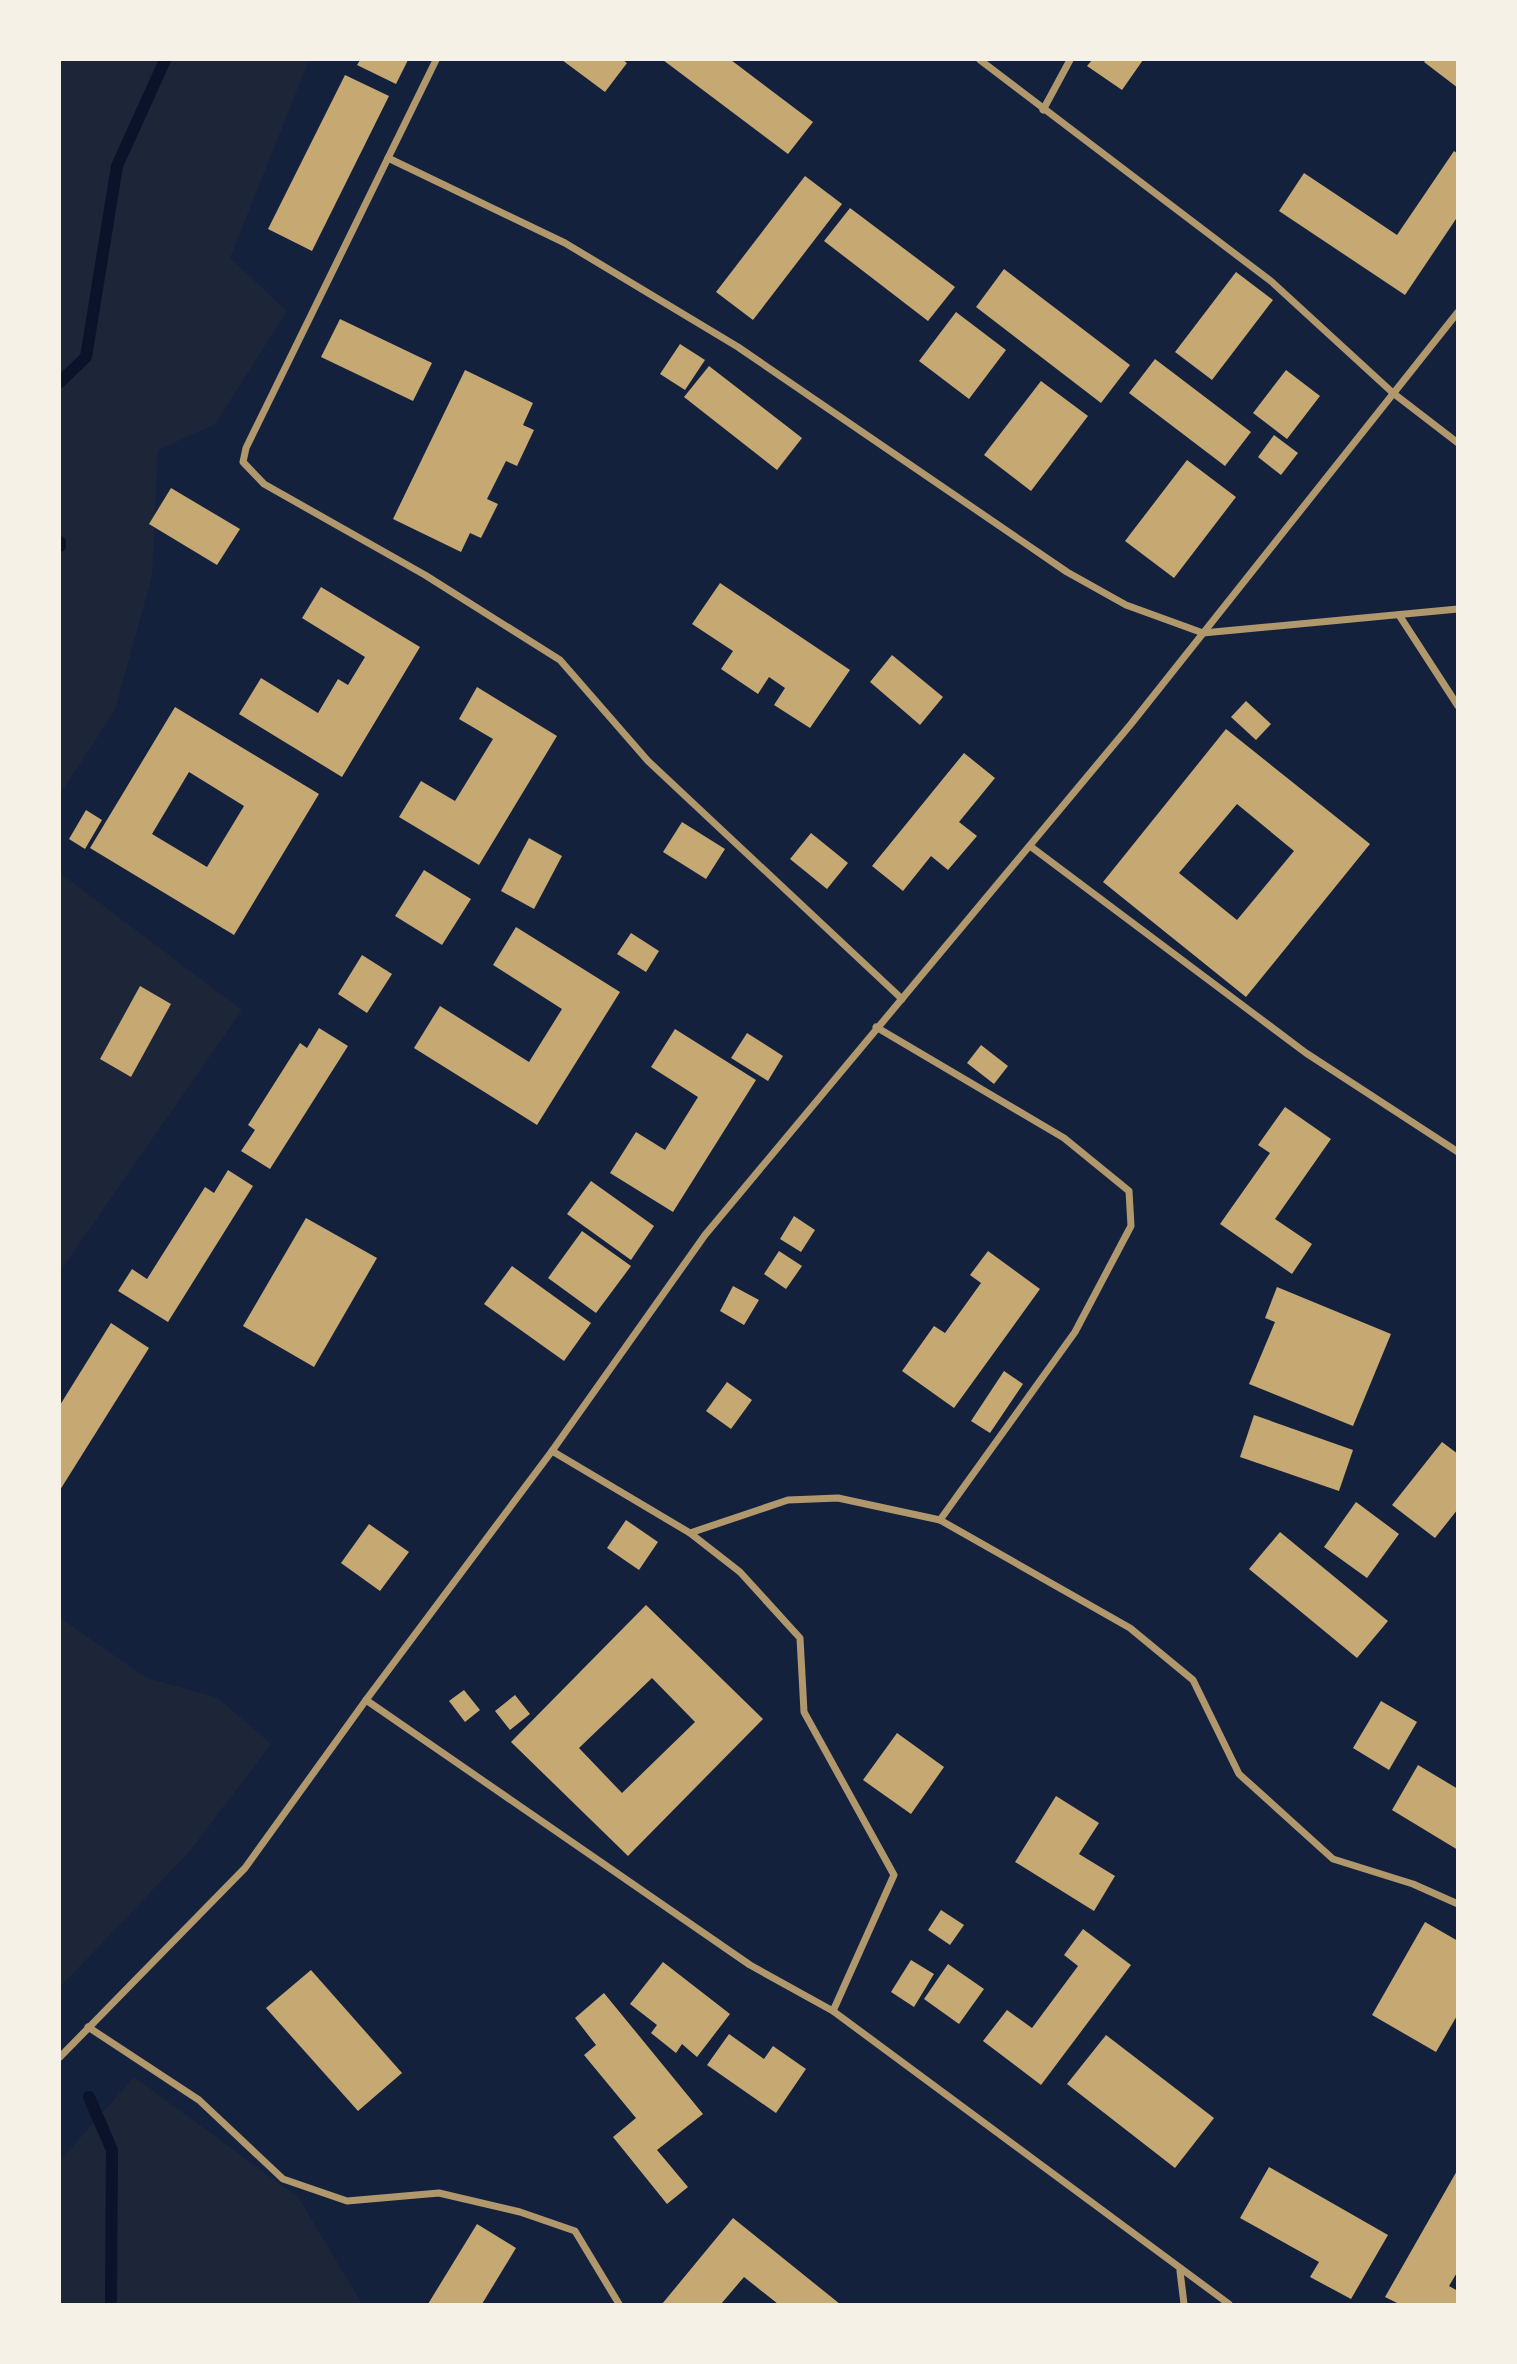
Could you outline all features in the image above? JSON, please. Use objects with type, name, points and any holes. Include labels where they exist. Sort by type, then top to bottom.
[{"type":"street","points":[[436,60],[246,448],[243,462],[264,484],[425,575],[560,660],[648,761],[902,999]]},
{"type":"street","points":[[980,60],[1272,282],[1393,393],[1458,443]]},
{"type":"street","points":[[1043,110],[1070,60]]},
{"type":"street","points":[[388,158],[565,243],[738,348],[1067,572],[1126,605],[1203,633],[1458,609]]},
{"type":"street","points":[[60,2057],[245,1868],[366,1700],[552,1451],[705,1235],[876,1027],[1030,846],[1458,312]]},
{"type":"street","points":[[1399,614],[1458,706]]},
{"type":"street","points":[[1030,846],[1306,1053],[1458,1152]]},
{"type":"street","points":[[876,1027],[1064,1138],[1129,1191],[1131,1226],[1075,1332],[940,1520]]},
{"type":"street","points":[[552,1451],[690,1533],[740,1573],[800,1638],[804,1713],[894,1875],[833,2011]]},
{"type":"street","points":[[690,1533],[788,1500],[838,1498],[940,1520],[1130,1628],[1193,1679],[1239,1774],[1333,1859],[1413,1884],[1458,1904]]},
{"type":"street","points":[[366,1700],[750,1965],[833,2011],[1229,2305]]},
{"type":"street","points":[[88,2027],[199,2100],[283,2179],[347,2201],[439,2193],[520,2212],[575,2231],[619,2305]]},
{"type":"street","points":[[1180,2271],[1184,2305]]},
{"type":"shaded area","points":[[60,60],[309,60],[230,258],[287,311],[215,424],[158,450],[152,576],[115,710],[60,794]]},
{"type":"shaded area","points":[[60,873],[242,1010],[60,1271]]},
{"type":"shaded area","points":[[60,1618],[147,1678],[218,1698],[271,1744],[189,1852],[60,1987]]},
{"type":"shaded area","points":[[134,2077],[298,2197],[362,2304],[60,2304],[60,2161]]},
{"type":"building","points":[[360,60],[408,60],[396,84],[357,65]]},
{"type":"building","points":[[562,60],[623,60],[627,63],[605,92]]},
{"type":"building","points":[[663,60],[731,60],[813,122],[788,154]]},
{"type":"building","points":[[1092,60],[1143,60],[1122,90],[1087,66]]},
{"type":"building","points":[[1458,60],[1458,88],[1424,62]]},
{"type":"building","points":[[345,75],[389,96],[312,251],[268,229]]},
{"type":"building","points":[[1454,151],[1458,154],[1458,216],[1405,295],[1279,211],[1304,173],[1397,235]]},
{"type":"building","points":[[805,176],[842,204],[753,320],[716,292]]},
{"type":"building","points":[[850,208],[955,287],[928,321],[824,241]]},
{"type":"building","points":[[1004,269],[1130,365],[1101,403],[976,307]]},
{"type":"building","points":[[1236,272],[1273,300],[1212,380],[1175,352]]},
{"type":"building","points":[[956,312],[1006,350],[969,399],[919,361]]},
{"type":"building","points":[[340,319],[432,363],[413,401],[321,357]]},
{"type":"building","points":[[680,344],[705,360],[685,390],[660,374]]},
{"type":"building","points":[[1155,359],[1251,432],[1225,466],[1129,393]]},
{"type":"building","points":[[709,366],[802,438],[777,470],[684,397]]},
{"type":"building","points":[[465,370],[533,403],[523,425],[534,430],[517,466],[506,461],[487,499],[498,504],[481,538],[470,533],[461,552],[393,519]]},
{"type":"building","points":[[1286,370],[1320,396],[1287,439],[1253,413]]},
{"type":"building","points":[[1041,381],[1088,416],[1031,491],[984,455]]},
{"type":"building","points":[[1274,435],[1298,453],[1281,475],[1258,457]]},
{"type":"building","points":[[1187,460],[1236,497],[1174,578],[1125,541]]},
{"type":"building","points":[[171,488],[240,529],[217,565],[149,524]]},
{"type":"building","points":[[720,583],[850,670],[810,728],[774,705],[785,688],[769,677],[758,694],[721,669],[733,651],[692,624]]},
{"type":"building","points":[[321,587],[420,647],[342,777],[239,714],[261,678],[318,713],[338,679],[348,685],[365,657],[302,618]]},
{"type":"building","points":[[892,655],[943,697],[920,725],[870,682]]},
{"type":"building","points":[[477,687],[557,736],[479,865],[399,817],[421,781],[455,801],[493,739],[459,719]]},
{"type":"building","points":[[1246,701],[1271,724],[1256,740],[1231,717]]},
{"type":"building","points":[[175,707],[319,794],[234,935],[90,848]],"holes":[[[189,772],[244,806],[207,867],[152,834]]]},
{"type":"building","points":[[1226,729],[1370,844],[1246,997],[1103,882]],"holes":[[[1237,804],[1294,851],[1237,920],[1179,873]]]},
{"type":"building","points":[[964,753],[995,778],[959,822],[977,836],[948,870],[931,856],[903,891],[872,866]]},
{"type":"building","points":[[86,810],[102,820],[85,849],[69,839]]},
{"type":"building","points":[[682,822],[725,849],[706,879],[663,852]]},
{"type":"building","points":[[811,833],[848,863],[827,889],[790,859]]},
{"type":"building","points":[[529,838],[562,856],[534,909],[501,891]]},
{"type":"building","points":[[424,870],[471,899],[442,945],[395,916]]},
{"type":"building","points":[[516,927],[620,992],[537,1125],[414,1048],[440,1006],[529,1062],[562,1009],[493,965]]},
{"type":"building","points":[[631,933],[659,951],[646,972],[617,954]]},
{"type":"building","points":[[362,955],[392,974],[367,1013],[338,994]]},
{"type":"building","points":[[140,986],[171,1004],[131,1077],[100,1059]]},
{"type":"building","points":[[319,1028],[348,1046],[270,1169],[241,1151],[255,1130],[248,1125],[300,1043],[307,1048]]},
{"type":"building","points":[[675,1029],[756,1080],[673,1212],[610,1173],[636,1132],[665,1150],[698,1097],[651,1067]]},
{"type":"building","points":[[747,1033],[783,1056],[768,1081],[731,1058]]},
{"type":"building","points":[[981,1045],[1008,1066],[994,1084],[967,1063]]},
{"type":"building","points":[[1285,1107],[1331,1139],[1275,1219],[1312,1244],[1292,1274],[1220,1224],[1270,1153],[1258,1145]]},
{"type":"building","points":[[228,1170],[253,1186],[168,1322],[118,1291],[132,1269],[147,1279],[205,1187],[214,1193]]},
{"type":"building","points":[[591,1181],[654,1226],[631,1260],[567,1214]]},
{"type":"building","points":[[794,1216],[815,1230],[801,1252],[780,1239]]},
{"type":"building","points":[[306,1218],[377,1258],[314,1367],[243,1326]]},
{"type":"building","points":[[582,1231],[631,1266],[596,1313],[548,1278]]},
{"type":"building","points":[[779,1251],[802,1266],[786,1289],[764,1274]]},
{"type":"building","points":[[988,1251],[1040,1289],[954,1408],[902,1371],[934,1326],[945,1333],[981,1283],[970,1275]]},
{"type":"building","points":[[512,1266],[591,1323],[564,1361],[484,1304]]},
{"type":"building","points":[[733,1286],[759,1300],[744,1325],[720,1311]]},
{"type":"building","points":[[1277,1287],[1391,1334],[1353,1426],[1249,1384],[1275,1322],[1265,1318]]},
{"type":"building","points":[[111,1323],[149,1348],[60,1490],[60,1405]]},
{"type":"building","points":[[1004,1371],[1023,1384],[990,1433],[971,1421]]},
{"type":"building","points":[[727,1382],[752,1400],[731,1429],[706,1411]]},
{"type":"building","points":[[1254,1415],[1353,1450],[1339,1491],[1240,1457]]},
{"type":"building","points":[[1442,1442],[1458,1454],[1458,1509],[1435,1538],[1392,1505]]},
{"type":"building","points":[[1356,1502],[1399,1534],[1367,1578],[1324,1547]]},
{"type":"building","points":[[626,1520],[658,1542],[639,1570],[607,1548]]},
{"type":"building","points":[[369,1524],[409,1552],[380,1591],[341,1563]]},
{"type":"building","points":[[1280,1532],[1388,1621],[1357,1658],[1249,1569]]},
{"type":"building","points":[[646,1605],[763,1719],[628,1856],[511,1742]],"holes":[[[652,1678],[695,1722],[622,1793],[579,1748]]]},
{"type":"building","points":[[464,1690],[480,1710],[465,1722],[449,1701]]},
{"type":"building","points":[[515,1695],[530,1714],[510,1730],[495,1711]]},
{"type":"building","points":[[1381,1701],[1417,1722],[1389,1770],[1353,1748]]},
{"type":"building","points":[[897,1733],[944,1767],[911,1814],[863,1780]]},
{"type":"building","points":[[1418,1765],[1458,1789],[1458,1850],[1392,1810]]},
{"type":"building","points":[[1056,1796],[1099,1823],[1079,1854],[1115,1876],[1094,1911],[1015,1862]]},
{"type":"building","points":[[941,1910],[964,1925],[950,1945],[928,1930]]},
{"type":"building","points":[[1425,1922],[1458,1941],[1458,2014],[1436,2052],[1372,2015]]},
{"type":"building","points":[[1083,1929],[1131,1965],[1041,2085],[983,2041],[1007,2010],[1032,2028],[1078,1966],[1064,1955]]},
{"type":"building","points":[[911,1960],[934,1974],[914,2007],[891,1992]]},
{"type":"building","points":[[663,1962],[730,2014],[697,2057],[682,2044],[676,2053],[651,2033],[657,2025],[630,2004]]},
{"type":"building","points":[[948,1964],[984,1989],[959,2024],[924,1999]]},
{"type":"building","points":[[311,1970],[402,2073],[358,2111],[266,2008]]},
{"type":"building","points":[[604,1993],[703,2114],[657,2150],[688,2187],[667,2204],[613,2137],[636,2118],[584,2055],[596,2045],[575,2018]]},
{"type":"building","points":[[729,2034],[764,2059],[773,2046],[806,2069],[776,2113],[707,2065]]},
{"type":"building","points":[[1106,2035],[1214,2118],[1175,2168],[1067,2084]]},
{"type":"building","points":[[1269,2167],[1388,2235],[1351,2299],[1310,2277],[1319,2262],[1240,2218]]},
{"type":"building","points":[[1458,2169],[1458,2271],[1449,2286],[1458,2291],[1458,2304],[1399,2304],[1385,2297]]},
{"type":"building","points":[[733,2218],[840,2304],[778,2304],[744,2277],[721,2304],[662,2304]]},
{"type":"building","points":[[477,2224],[516,2248],[482,2304],[428,2304]]},
{"type":"waterway","points":[[60,382],[86,357],[117,166],[165,60]]},
{"type":"waterway","points":[[89,2097],[112,2150],[111,2304]]}]
